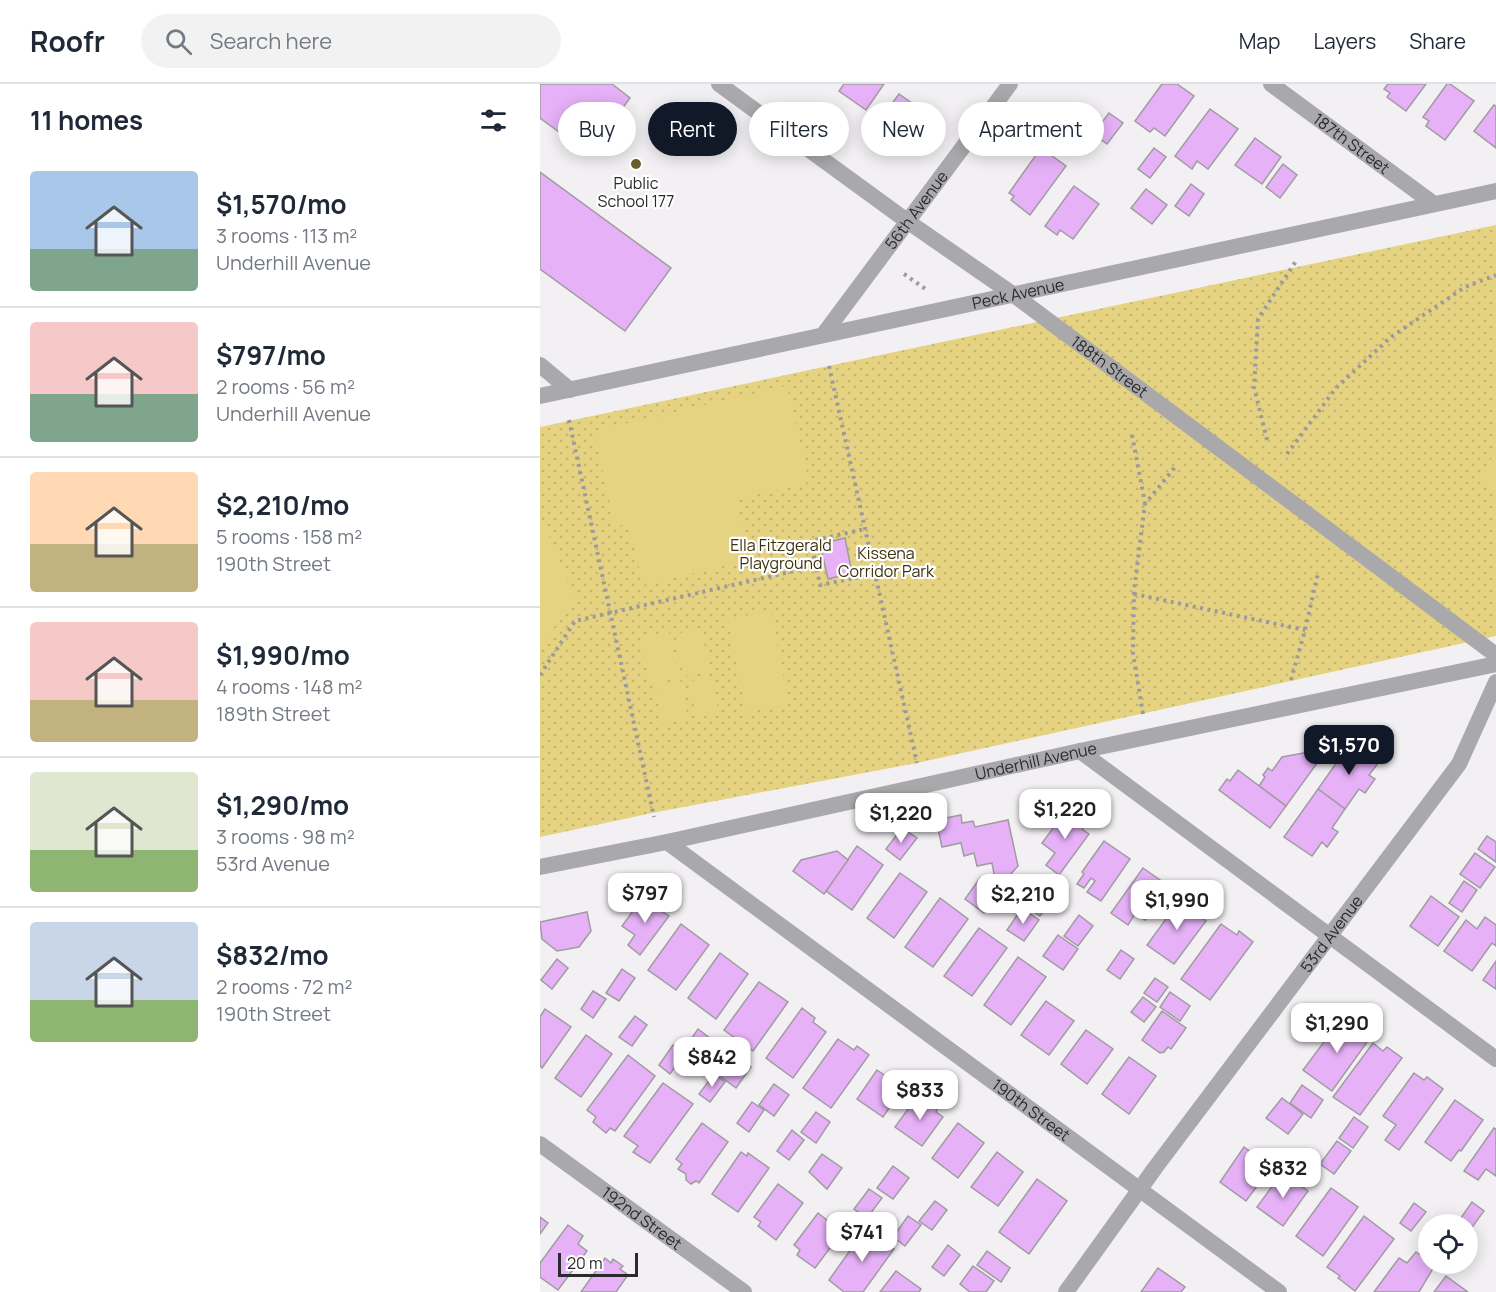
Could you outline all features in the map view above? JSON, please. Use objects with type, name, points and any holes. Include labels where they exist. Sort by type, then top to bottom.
[{"type":"street","name":"188th Street","points":[[719,84],[907,221],[1014,295],[1496,655]]},
{"type":"street","name":"56th Avenue","points":[[823,335],[1010,84]]},
{"type":"street","name":"187th Street","points":[[1271,84],[1434,204]]},
{"type":"street","name":"Peck Avenue","points":[[540,396],[1496,191]]},
{"type":"street","points":[[540,365],[570,390]]},
{"type":"street","name":"Underhill Avenue","points":[[540,867],[667,842],[1080,751],[1496,664]]},
{"type":"street","name":"53rd Avenue","points":[[1066,1292],[1140,1189],[1459,764],[1496,682]]},
{"type":"street","points":[[1080,751],[1496,1059]]},
{"type":"street","name":"190th Street","points":[[667,842],[1280,1292]]},
{"type":"street","name":"192nd Street","points":[[540,1144],[744,1292]]},
{"type":"path","points":[[1268,440],[1254,387],[1258,320],[1296,261]]},
{"type":"path","points":[[904,274],[935,296]]},
{"type":"path","points":[[1287,454],[1336,388],[1391,337],[1466,287],[1496,275]]},
{"type":"path","points":[[829,366],[916,763]]},
{"type":"path","points":[[570,420],[654,817]]},
{"type":"path","points":[[1132,435],[1145,504],[1134,594],[1133,653],[1143,714]]},
{"type":"path","points":[[1145,504],[1176,466]]},
{"type":"path","points":[[865,529],[811,541],[820,585],[875,574]]},
{"type":"path","points":[[540,675],[575,621],[816,566]]},
{"type":"path","points":[[1291,680],[1318,573]]},
{"type":"path","points":[[1134,594],[1305,630]]},
{"type":"green space","name":"Kissena Corridor Park","points":[[1496,225],[1496,636],[917,763],[652,813],[540,837],[540,427]]},
{"type":"green space","points":[[787,386],[809,482],[736,499],[750,560],[643,585],[629,524],[615,526],[594,431]]},
{"type":"green space","points":[[1496,452],[1496,493],[1477,480]]},
{"type":"green space","points":[[540,515],[575,596],[540,648]]},
{"type":"green space","points":[[771,611],[789,704],[746,712],[728,619]]},
{"type":"green space","points":[[701,628],[710,671],[684,676],[675,634]]},
{"type":"green space","points":[[669,631],[679,677],[650,684],[640,638]]},
{"type":"green space","points":[[710,676],[719,713],[697,718],[688,682]]},
{"type":"green space","points":[[681,681],[688,719],[662,724],[655,686]]},
{"type":"building","points":[[540,84],[612,84],[630,98],[627,102],[558,102],[558,131],[540,118]]},
{"type":"building","points":[[844,84],[884,84],[872,102],[861,102],[861,106],[839,91]]},
{"type":"building","points":[[1162,84],[1177,84],[1194,96],[1165,136],[1154,128],[1150,132],[1135,121]]},
{"type":"building","points":[[1388,84],[1426,84],[1406,111],[1387,97],[1390,93],[1384,89]]},
{"type":"building","points":[[1447,84],[1474,101],[1445,140],[1426,126],[1429,121],[1423,117]]},
{"type":"building","points":[[899,94],[910,102],[893,102]]},
{"type":"building","points":[[1494,105],[1496,106],[1496,148],[1474,131]]},
{"type":"building","points":[[1210,109],[1238,129],[1208,169],[1197,161],[1192,169],[1175,156]]},
{"type":"building","points":[[1109,113],[1123,123],[1107,144],[1104,142],[1104,120]]},
{"type":"building","points":[[1255,138],[1281,157],[1262,184],[1235,165]]},
{"type":"building","points":[[1154,148],[1166,157],[1150,178],[1138,169]]},
{"type":"building","points":[[1035,156],[1052,156],[1066,166],[1030,215],[1011,200],[1014,196],[1009,193]]},
{"type":"building","points":[[1283,164],[1297,175],[1280,198],[1266,187]]},
{"type":"building","points":[[540,172],[671,268],[625,331],[540,269]]},
{"type":"building","points":[[1191,184],[1204,194],[1189,216],[1175,206]]},
{"type":"building","points":[[1074,186],[1099,204],[1073,239],[1060,230],[1057,235],[1045,226]]},
{"type":"building","points":[[1146,189],[1167,205],[1152,224],[1131,208]]},
{"type":"building","points":[[845,538],[852,573],[828,579],[820,544]]},
{"type":"building","points":[[1351,742],[1379,762],[1369,775],[1375,779],[1365,793],[1359,789],[1345,809],[1318,789]]},
{"type":"building","points":[[1309,752],[1320,759],[1286,806],[1259,786],[1268,768],[1272,771],[1282,757]]},
{"type":"building","points":[[1238,770],[1286,806],[1270,828],[1219,790]]},
{"type":"building","points":[[1318,789],[1345,809],[1332,828],[1338,832],[1327,847],[1322,842],[1312,856],[1284,837]]},
{"type":"building","points":[[1068,808],[1087,822],[1082,829],[1089,834],[1059,875],[1046,865],[1055,853],[1042,843]]},
{"type":"building","points":[[961,815],[962,823],[973,821],[975,827],[1008,820],[1018,866],[1009,876],[995,879],[992,863],[977,866],[974,853],[964,856],[961,843],[942,847],[936,820]]},
{"type":"building","points":[[902,828],[917,838],[900,860],[886,849]]},
{"type":"building","points":[[1487,836],[1496,842],[1496,862],[1478,849]]},
{"type":"building","points":[[1104,841],[1130,859],[1101,901],[1087,892],[1095,881],[1091,878],[1084,888],[1077,884],[1084,874],[1082,872]]},
{"type":"building","points":[[857,846],[883,865],[852,910],[826,891]]},
{"type":"building","points":[[837,851],[848,860],[824,894],[793,871],[801,860]]},
{"type":"building","points":[[1475,853],[1495,867],[1480,888],[1460,874]]},
{"type":"building","points":[[1143,868],[1160,880],[1158,884],[1166,890],[1145,920],[1135,914],[1128,925],[1111,913]]},
{"type":"building","points":[[900,873],[927,892],[894,938],[867,918]]},
{"type":"building","points":[[980,878],[1000,892],[984,913],[965,899]]},
{"type":"building","points":[[1464,881],[1477,890],[1462,912],[1449,903]]},
{"type":"building","points":[[1040,886],[1055,896],[1040,916],[1025,906]]},
{"type":"building","points":[[1431,896],[1459,917],[1438,946],[1410,926]]},
{"type":"building","points":[[643,897],[652,904],[655,900],[663,906],[660,910],[669,916],[640,955],[628,945],[635,935],[622,926]]},
{"type":"building","points":[[1182,897],[1198,909],[1195,913],[1206,921],[1174,964],[1147,945]]},
{"type":"building","points":[[940,898],[968,919],[933,967],[905,947]]},
{"type":"building","points":[[1022,908],[1039,920],[1024,941],[1007,930]]},
{"type":"building","points":[[587,912],[591,931],[579,947],[557,951],[542,939],[540,922]]},
{"type":"building","points":[[1079,915],[1093,926],[1078,946],[1064,936]]},
{"type":"building","points":[[1485,917],[1496,925],[1496,946],[1492,943],[1472,971],[1444,951],[1466,920],[1477,929]]},
{"type":"building","points":[[681,924],[709,945],[676,990],[648,970]]},
{"type":"building","points":[[1221,924],[1237,935],[1239,931],[1253,942],[1210,1000],[1181,979]]},
{"type":"building","points":[[979,928],[1007,948],[972,996],[944,976]]},
{"type":"building","points":[[1058,935],[1078,949],[1063,970],[1043,956]]},
{"type":"building","points":[[1121,950],[1134,959],[1120,979],[1107,970]]},
{"type":"building","points":[[720,953],[748,974],[716,1019],[688,998]]},
{"type":"building","points":[[1018,957],[1046,977],[1011,1025],[984,1005]]},
{"type":"building","points":[[557,959],[568,968],[552,989],[541,980]]},
{"type":"building","points":[[1496,961],[1496,989],[1483,980]]},
{"type":"building","points":[[622,969],[635,978],[619,1001],[606,993]]},
{"type":"building","points":[[1155,978],[1168,987],[1157,1002],[1144,993]]},
{"type":"building","points":[[759,982],[788,1002],[753,1051],[724,1030]]},
{"type":"building","points":[[593,991],[606,999],[593,1018],[581,1009]]},
{"type":"building","points":[[1170,992],[1190,1006],[1180,1021],[1160,1007]]},
{"type":"building","points":[[1143,997],[1156,1007],[1144,1022],[1131,1012]]},
{"type":"building","points":[[1046,1001],[1074,1021],[1049,1055],[1021,1035]]},
{"type":"building","points":[[802,1008],[815,1018],[813,1022],[826,1032],[793,1078],[766,1058]]},
{"type":"building","points":[[545,1009],[571,1027],[542,1068],[540,1066],[540,1017]]},
{"type":"building","points":[[1162,1011],[1186,1028],[1171,1049],[1168,1047],[1160,1053],[1142,1040]]},
{"type":"building","points":[[635,1016],[647,1025],[632,1046],[619,1037]]},
{"type":"building","points":[[1342,1018],[1370,1038],[1332,1091],[1303,1070]]},
{"type":"building","points":[[698,1029],[711,1039],[698,1058],[684,1049]]},
{"type":"building","points":[[1086,1030],[1113,1049],[1087,1084],[1061,1064]]},
{"type":"building","points":[[586,1035],[612,1054],[581,1097],[555,1078]]},
{"type":"building","points":[[838,1039],[854,1050],[857,1046],[869,1055],[831,1108],[803,1088]]},
{"type":"building","points":[[1373,1043],[1383,1051],[1387,1047],[1402,1058],[1360,1115],[1333,1097]]},
{"type":"building","points":[[673,1045],[685,1053],[670,1074],[659,1065]]},
{"type":"building","points":[[628,1055],[655,1076],[615,1131],[610,1128],[606,1133],[593,1122],[596,1117],[587,1110]]},
{"type":"building","points":[[734,1056],[751,1067],[736,1088],[720,1076]]},
{"type":"building","points":[[1129,1057],[1156,1076],[1129,1114],[1102,1094]]},
{"type":"building","points":[[877,1070],[903,1088],[883,1117],[857,1099]]},
{"type":"building","points":[[1414,1073],[1424,1080],[1427,1077],[1443,1089],[1399,1150],[1385,1140],[1396,1125],[1383,1116]]},
{"type":"building","points":[[714,1074],[725,1082],[710,1102],[699,1094]]},
{"type":"building","points":[[663,1083],[693,1104],[650,1163],[633,1152],[638,1146],[624,1136]]},
{"type":"building","points":[[774,1084],[789,1095],[774,1116],[759,1105]]},
{"type":"building","points":[[1302,1085],[1323,1100],[1311,1118],[1290,1103]]},
{"type":"building","points":[[916,1098],[925,1105],[928,1101],[938,1108],[936,1112],[943,1117],[922,1146],[895,1127]]},
{"type":"building","points":[[1282,1098],[1303,1114],[1288,1134],[1266,1118]]},
{"type":"building","points":[[1455,1100],[1483,1120],[1451,1161],[1425,1142]]},
{"type":"building","points":[[752,1102],[764,1110],[749,1132],[737,1123]]},
{"type":"building","points":[[816,1112],[830,1122],[816,1143],[801,1132]]},
{"type":"building","points":[[1354,1117],[1368,1127],[1353,1148],[1339,1138]]},
{"type":"building","points":[[702,1123],[728,1142],[699,1183],[696,1181],[691,1184],[686,1180],[686,1174],[678,1169],[682,1164],[676,1159]]},
{"type":"building","points":[[958,1123],[984,1143],[958,1178],[932,1158]]},
{"type":"building","points":[[1494,1128],[1496,1129],[1496,1176],[1486,1169],[1478,1180],[1464,1171]]},
{"type":"building","points":[[792,1130],[804,1140],[789,1160],[777,1151]]},
{"type":"building","points":[[1337,1141],[1351,1151],[1334,1174],[1320,1164]]},
{"type":"building","points":[[1244,1147],[1271,1167],[1246,1201],[1220,1182]]},
{"type":"building","points":[[741,1152],[747,1156],[748,1153],[769,1168],[738,1212],[712,1194]]},
{"type":"building","points":[[997,1152],[1023,1172],[998,1206],[971,1187]]},
{"type":"building","points":[[822,1154],[842,1168],[827,1189],[809,1172]]},
{"type":"building","points":[[893,1166],[909,1178],[893,1199],[877,1188]]},
{"type":"building","points":[[1282,1173],[1308,1191],[1283,1226],[1257,1207]]},
{"type":"building","points":[[1037,1179],[1067,1201],[1029,1254],[999,1232]]},
{"type":"building","points":[[778,1184],[803,1203],[776,1240],[758,1226],[761,1222],[754,1217]]},
{"type":"building","points":[[1331,1188],[1358,1207],[1323,1256],[1296,1236]]},
{"type":"building","points":[[869,1189],[882,1198],[867,1218],[854,1209]]},
{"type":"building","points":[[935,1201],[947,1210],[932,1230],[919,1221]]},
{"type":"building","points":[[1472,1202],[1484,1211],[1478,1219],[1478,1214],[1464,1214]]},
{"type":"building","points":[[1414,1203],[1426,1212],[1418,1214],[1418,1222],[1411,1231],[1400,1223]]},
{"type":"building","points":[[818,1213],[842,1232],[815,1268],[797,1255],[800,1250],[794,1245]]},
{"type":"building","points":[[908,1216],[921,1225],[905,1246],[893,1237]]},
{"type":"building","points":[[1364,1216],[1394,1239],[1355,1291],[1327,1267]]},
{"type":"building","points":[[540,1217],[548,1223],[540,1234]]},
{"type":"building","points":[[568,1225],[583,1236],[578,1244],[587,1251],[558,1290],[540,1277],[540,1263]]},
{"type":"building","points":[[866,1228],[894,1249],[863,1292],[844,1292],[829,1280]]},
{"type":"building","points":[[948,1245],[960,1255],[944,1276],[932,1267]]},
{"type":"building","points":[[987,1251],[1010,1268],[1001,1282],[977,1265]]},
{"type":"building","points":[[1416,1252],[1418,1253],[1418,1274],[1430,1274],[1419,1292],[1374,1292],[1399,1258],[1407,1263]]},
{"type":"building","points":[[605,1258],[611,1263],[613,1259],[623,1266],[620,1269],[628,1275],[616,1292],[581,1292]]},
{"type":"building","points":[[973,1266],[994,1281],[986,1292],[970,1292],[960,1284]]},
{"type":"building","points":[[1158,1268],[1185,1287],[1181,1292],[1141,1292]]},
{"type":"building","points":[[896,1271],[921,1289],[919,1292],[880,1292]]},
{"type":"building","points":[[1446,1276],[1468,1292],[1434,1292]]},
{"type":"place","name":"Public School 177","points":[[636,164]]},
{"type":"park label","name":"Ella Fitzgerald Playground","points":[[781,554]]}]
